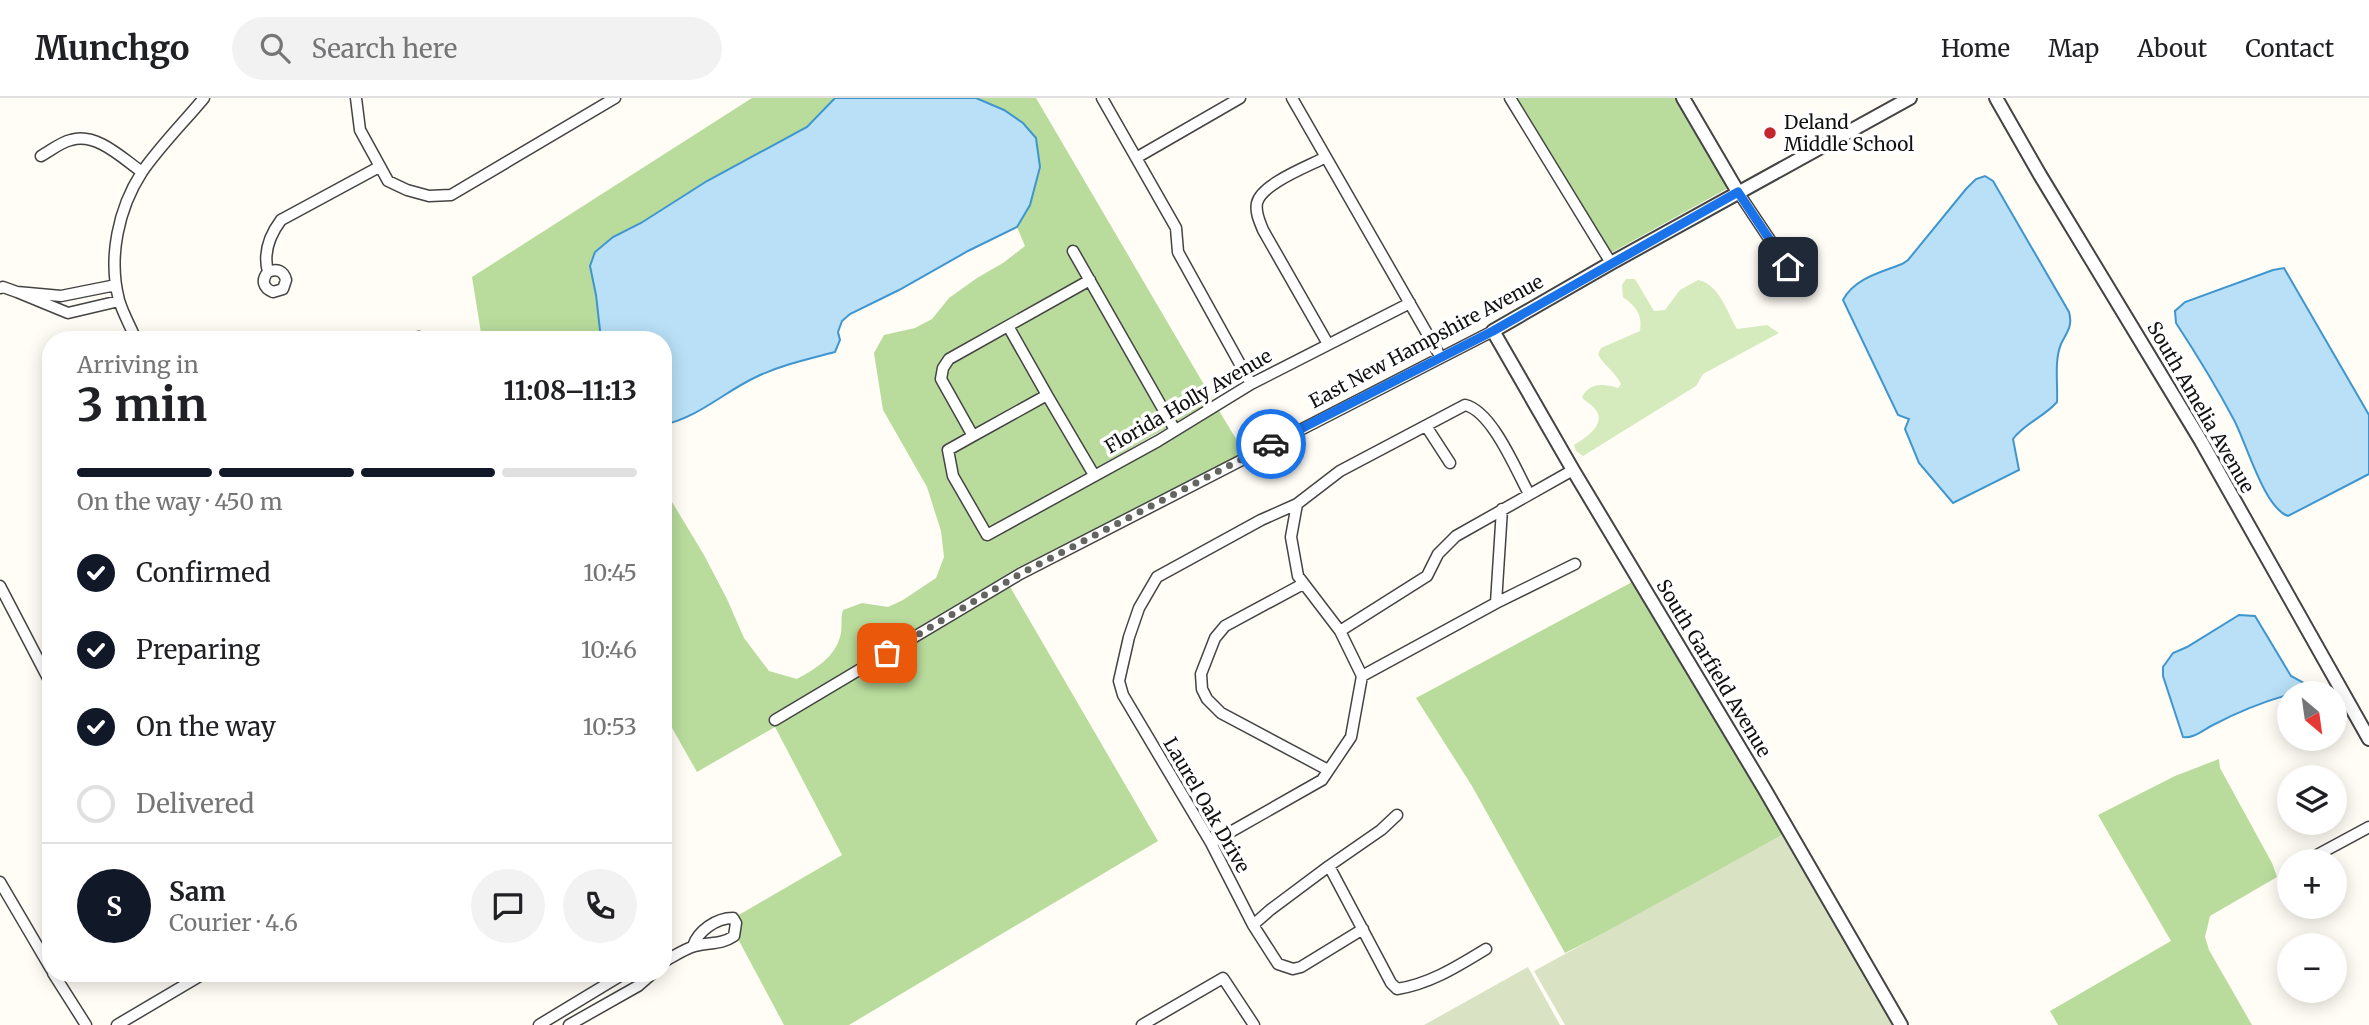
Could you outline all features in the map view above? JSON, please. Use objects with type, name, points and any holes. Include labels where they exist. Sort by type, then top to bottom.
[{"type":"street","points":[[132,331],[119,301],[116,285],[115,243],[123,209],[142,172],[204,98]]},
{"type":"street","points":[[356,98],[360,130],[388,181],[429,197],[452,195],[615,98]]},
{"type":"street","points":[[1102,98],[1177,228],[1178,251],[1251,384]]},
{"type":"street","points":[[1136,158],[1240,98]]},
{"type":"street","points":[[1292,98],[1440,356]]},
{"type":"street","points":[[1510,98],[1611,263]]},
{"type":"street","points":[[1683,98],[1738,192],[1788,267]]},
{"type":"street","name":"East New Hampshire Avenue","points":[[775,720],[1020,574],[1493,331],[1910,98]]},
{"type":"street","name":"South Amelia Avenue","points":[[1996,98],[2201,441],[2369,739]]},
{"type":"street","points":[[41,156],[72,139],[90,139],[142,172]]},
{"type":"street","points":[[1326,157],[1266,190],[1257,203],[1256,213],[1328,344]]},
{"type":"street","points":[[268,272],[264,257],[274,229],[281,220],[379,167]]},
{"type":"street","points":[[1073,251],[1175,430]]},
{"type":"street","points":[[1047,395],[973,436],[941,379],[943,368],[949,359],[1090,279]]},
{"type":"street","points":[[17,292],[61,296],[116,285]]},
{"type":"street","points":[[0,288],[17,292],[68,313],[119,301]]},
{"type":"street","name":"Florida Holly Avenue","points":[[973,436],[948,450],[953,475],[986,535],[1175,430],[1251,384],[1410,303]]},
{"type":"street","points":[[1008,326],[1094,475]]},
{"type":"street","name":"South Garfield Avenue","points":[[1493,331],[1901,1025]]},
{"type":"street","name":"Laurel Oak Drive","points":[[1363,929],[1301,967],[1293,969],[1278,964],[1253,925],[1211,843],[1123,695],[1119,681],[1139,608],[1157,576],[1261,520],[1297,504],[1340,471],[1465,405],[1473,407],[1487,418],[1529,494]]},
{"type":"street","points":[[1426,426],[1450,463]]},
{"type":"street","points":[[1340,631],[1427,576],[1438,554],[1456,536],[1573,470]]},
{"type":"street","points":[[1211,843],[1322,780],[1351,737],[1362,676],[1340,631],[1303,584],[1296,567],[1291,537],[1297,504]]},
{"type":"street","points":[[1496,603],[1502,509]]},
{"type":"street","points":[[1362,676],[1496,603],[1575,564]]},
{"type":"street","points":[[1303,584],[1225,626],[1215,638],[1201,674],[1202,689],[1207,699],[1221,713],[1328,770]]},
{"type":"street","points":[[0,586],[42,667]]},
{"type":"street","points":[[1253,925],[1329,866],[1381,831],[1398,815]]},
{"type":"street","points":[[2328,849],[2369,827]]},
{"type":"street","points":[[1329,866],[1391,983],[1397,989],[1413,987],[1452,970],[1486,949]]},
{"type":"street","points":[[0,882],[42,954]]},
{"type":"street","points":[[672,957],[693,946]]},
{"type":"street","points":[[1142,1025],[1223,978],[1254,1025]]},
{"type":"street","points":[[59,982],[86,1025]]},
{"type":"street","points":[[117,1025],[190,982]]},
{"type":"street","points":[[539,1025],[611,982]]},
{"type":"street","points":[[569,1025],[643,982]]},
{"type":"street","points":[[598,990],[606,1005]]},
{"type":"green space","points":[[752,98],[835,98],[807,127],[707,181],[641,223],[613,237],[590,266],[600,331],[481,331],[472,277]]},
{"type":"green space","points":[[976,98],[1036,98],[1213,400],[1176,422],[1075,244],[1067,248],[1083,277],[947,354],[938,367],[937,382],[966,434],[942,448],[949,476],[985,542],[1160,446],[1218,409],[1244,452],[1009,585],[1158,841],[849,1025],[784,1025],[738,939],[741,928],[737,916],[842,855],[775,727],[697,772],[672,728],[672,502],[704,555],[744,638],[769,671],[797,679],[817,667],[833,651],[841,634],[843,610],[862,603],[888,607],[936,578],[944,557],[941,531],[927,487],[883,410],[874,353],[884,335],[915,328],[932,319],[949,298],[1025,246],[1017,227],[1030,205],[1023,123],[1004,110]]},
{"type":"green space","points":[[1515,98],[1675,98],[1728,188],[1611,253]]},
{"type":"green space","points":[[1626,279],[1635,279],[1654,311],[1665,310],[1680,290],[1698,280],[1712,287],[1717,293],[1737,329],[1767,325],[1779,333],[1703,374],[1696,386],[1583,456],[1576,451],[1574,445],[1593,430],[1599,420],[1595,409],[1582,397],[1593,387],[1603,385],[1618,388],[1621,384],[1598,354],[1601,348],[1640,331],[1637,311],[1623,297],[1622,285]]},
{"type":"green space","points":[[1088,286],[1168,427],[1096,468],[1014,328]]},
{"type":"green space","points":[[1006,333],[1041,392],[974,430],[946,379],[948,371],[953,363]]},
{"type":"green space","points":[[1046,401],[1087,473],[988,528],[958,474],[954,453]]},
{"type":"green space","points":[[1634,581],[1784,834],[1565,953],[1472,786],[1416,698]]},
{"type":"green space","points":[[2219,759],[2220,768],[2277,877],[2210,916],[2205,937],[2209,950],[2252,1025],[2058,1025],[2050,1011],[2171,941],[2098,815],[2175,776]]},
{"type":"green space","points":[[1784,834],[1893,1025],[1565,1025],[1534,971]]},
{"type":"green space","points":[[1528,967],[1560,1025],[1424,1025]]},
{"type":"water","points":[[835,98],[976,98],[1004,110],[1023,123],[1036,138],[1040,167],[1030,205],[1017,227],[850,314],[842,321],[838,332],[840,340],[835,352],[766,373],[700,410],[672,422],[672,331],[600,331],[590,266],[595,252],[613,237],[641,223],[707,181],[807,127]]},
{"type":"water","points":[[1985,176],[1993,181],[2069,312],[2070,321],[2058,358],[2057,402],[2013,439],[2019,470],[1953,503],[1919,463],[1905,429],[1909,419],[1898,415],[1843,300],[1861,281],[1908,260],[1966,189],[1976,179]]},
{"type":"water","points":[[2284,268],[2369,415],[2369,474],[2288,516],[2271,501],[2234,420],[2176,323],[2175,311],[2185,302]]},
{"type":"water","points":[[2239,615],[2255,616],[2291,676],[2300,681],[2277,681],[2277,698],[2194,735],[2183,737],[2163,676],[2163,667],[2173,653]]},
{"type":"way so far","points":[[887,653],[1020,574],[1271,444]]},
{"type":"place","name":"Deland Middle School","points":[[1770,133]]},
{"type":"route","points":[[1271,444],[1493,331],[1738,192],[1788,267]]}]
